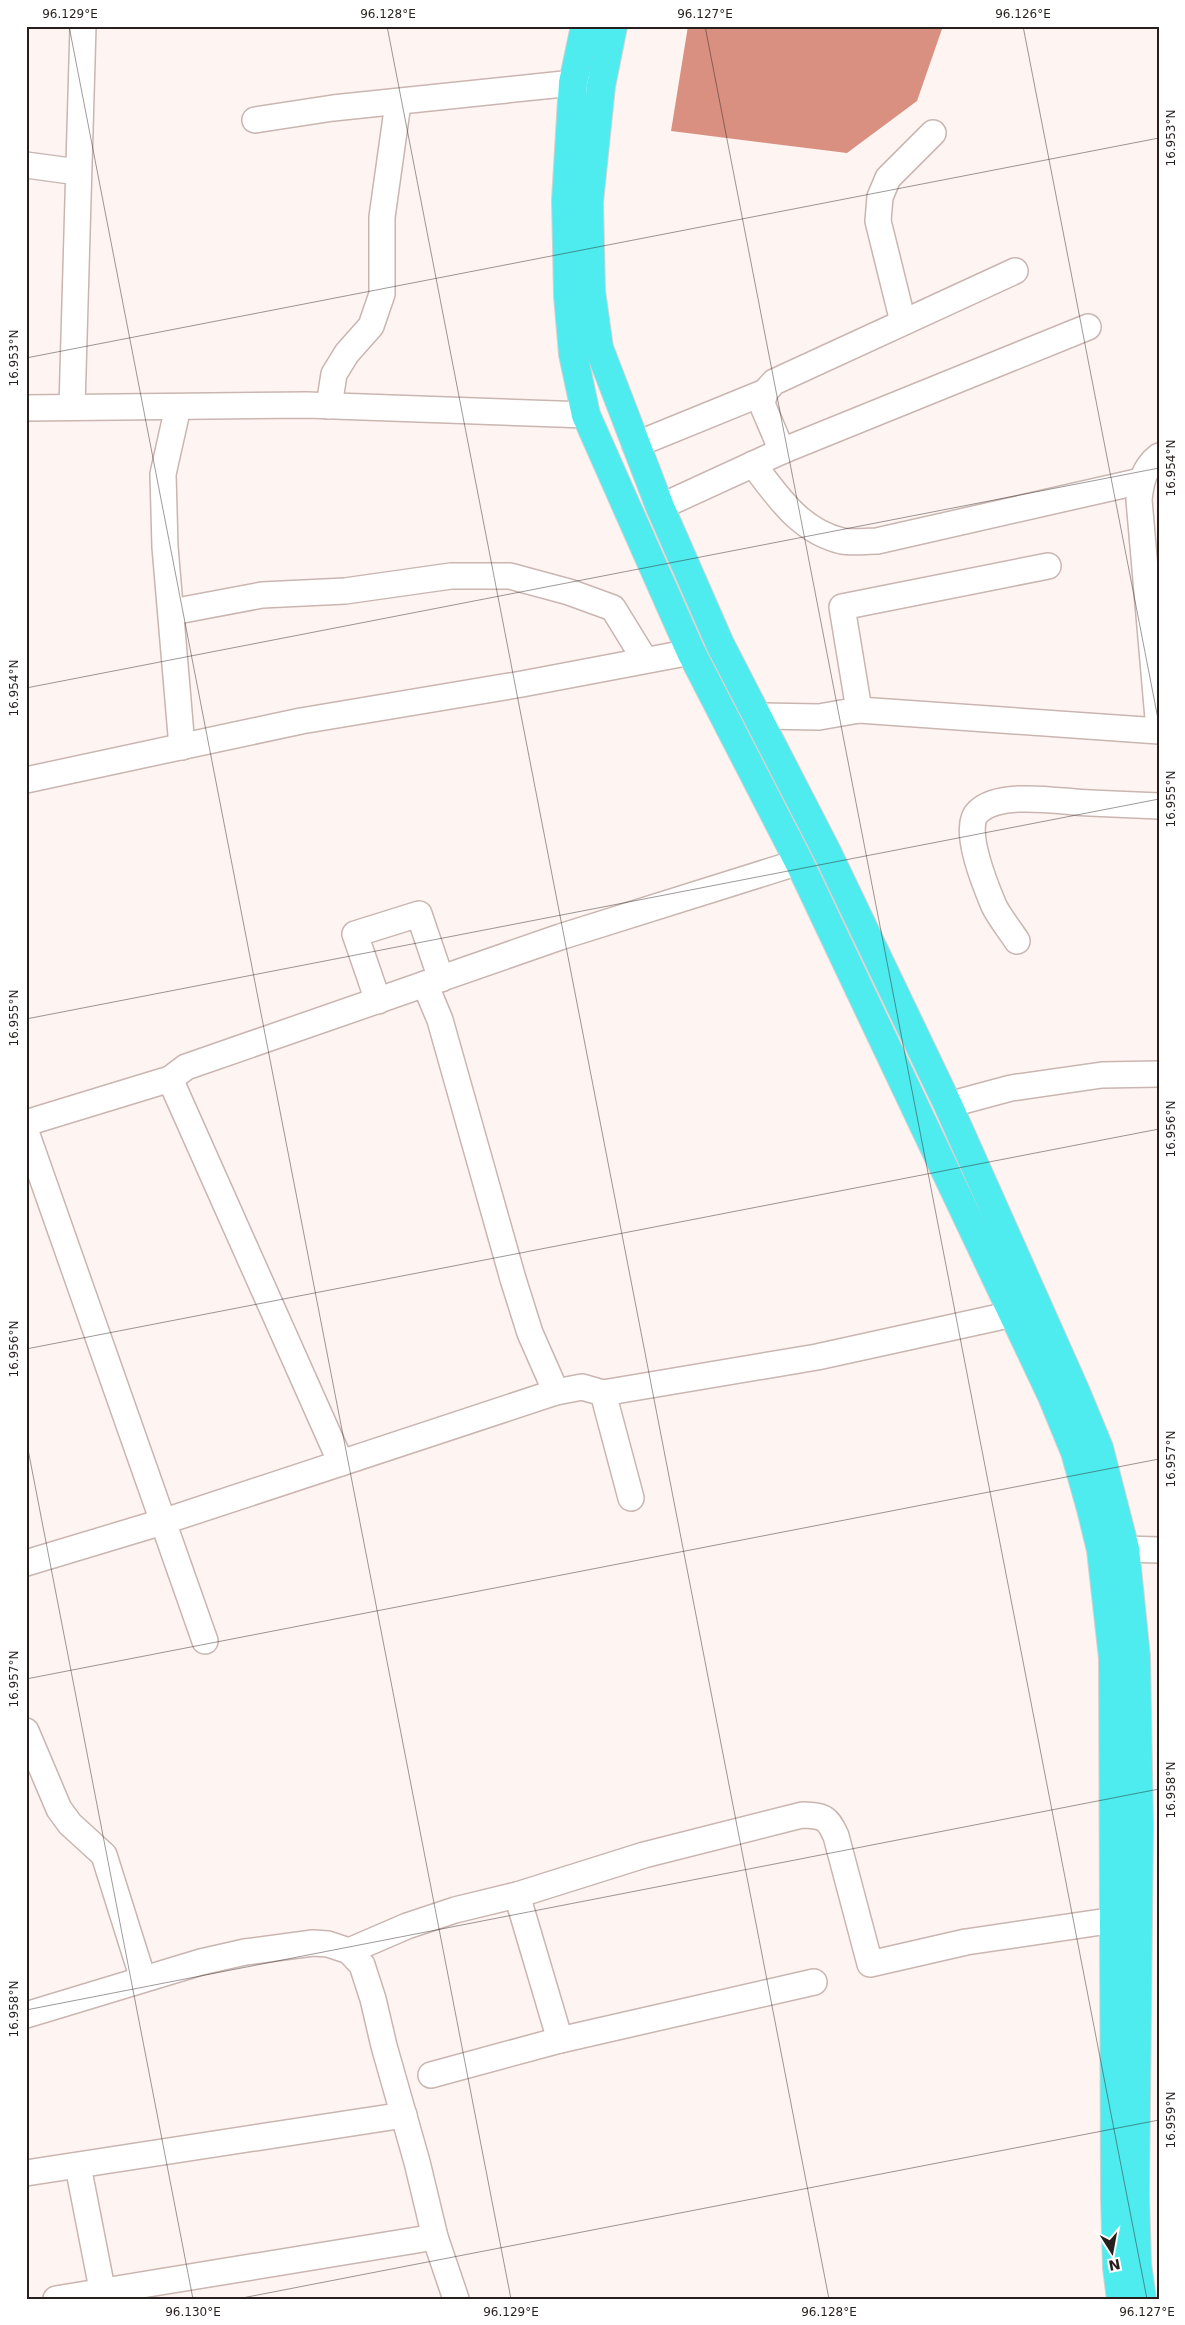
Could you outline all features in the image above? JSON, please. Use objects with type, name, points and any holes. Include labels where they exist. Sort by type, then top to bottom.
[{"type":"highway","points":[[585,26],[573,83],[566,200],[568,296],[573,354],[586,415],[691,652],[799,862],[1052,1396],[1075,1452],[1101,1550],[1113,1658],[1116,2268],[1121,2299]]},
{"type":"highway","points":[[613,26],[601,86],[589,202],[591,291],[599,348],[660,508],[720,644],[827,852],[948,1105],[1076,1390],[1096,1440],[1125,1549],[1136,1657],[1138,1844],[1135,2195],[1137,2264],[1142,2299]]},
{"type":"street","points":[[72,407],[83,26]]},
{"type":"street","points":[[254,120],[333,108],[398,103],[573,83],[601,86]]},
{"type":"street","points":[[329,406],[334,374],[347,353],[371,326],[382,294],[382,216],[398,103]]},
{"type":"street","points":[[903,322],[878,221],[880,197],[888,178],[933,133]]},
{"type":"street","points":[[26,165],[78,172]]},
{"type":"street","points":[[635,445],[765,392],[774,382],[1015,271]]},
{"type":"street","points":[[660,508],[782,451],[1088,327]]},
{"type":"street","points":[[765,392],[762,404],[782,451]]},
{"type":"street","points":[[26,408],[329,406],[586,415]]},
{"type":"street","points":[[178,407],[163,474],[165,547],[182,747]]},
{"type":"street","points":[[758,716],[819,717],[859,710],[1159,730],[1152,630],[1142,548],[1139,500],[1141,481],[1148,465],[1159,456]]},
{"type":"street","points":[[753,464],[794,515],[818,534],[844,541],[877,541],[1141,481]]},
{"type":"street","points":[[859,710],[842,607],[1048,566]]},
{"type":"street","points":[[172,612],[262,595],[344,591],[451,576],[510,576],[569,592],[613,608],[645,660]]},
{"type":"street","points":[[26,780],[301,721],[494,689],[691,652]]},
{"type":"street","points":[[1017,941],[995,907],[979,862],[972,833],[972,822],[976,813],[985,806],[1005,801],[1034,799],[1159,806]]},
{"type":"street","points":[[26,1123],[170,1079],[186,1067],[560,937],[799,862]]},
{"type":"street","points":[[378,1000],[355,934],[419,914],[440,1020],[527,1324],[556,1392]]},
{"type":"street","points":[[948,1105],[1030,1085],[1102,1075],[1159,1074]]},
{"type":"street","points":[[170,1079],[342,1463]]},
{"type":"street","points":[[26,1132],[205,1641]]},
{"type":"street","points":[[26,1564],[162,1522],[556,1392],[582,1387],[603,1393],[817,1357],[1013,1314]]},
{"type":"street","points":[[603,1393],[631,1498]]},
{"type":"street","points":[[1125,1549],[1159,1550]]},
{"type":"street","points":[[26,1731],[59,1809],[70,1824],[104,1855],[143,1979]]},
{"type":"street","points":[[350,1951],[407,1926],[455,1910],[517,1895],[644,1855],[802,1815],[820,1816],[829,1821],[836,1836],[870,1964],[966,1942],[1115,1920]]},
{"type":"street","points":[[517,1895],[560,2040]]},
{"type":"street","points":[[26,2015],[201,1962],[281,1947],[328,1944],[350,1951],[362,1965],[368,1982],[435,2237],[456,2299]]},
{"type":"street","points":[[431,2076],[560,2040],[814,1982]]},
{"type":"street","points":[[26,2173],[404,2115]]},
{"type":"street","points":[[78,2166],[104,2295]]},
{"type":"street","points":[[56,2299],[104,2295],[435,2237]]},
{"type":"shaded area","points":[[688,26],[943,26],[917,101],[847,153],[671,131]]}]
